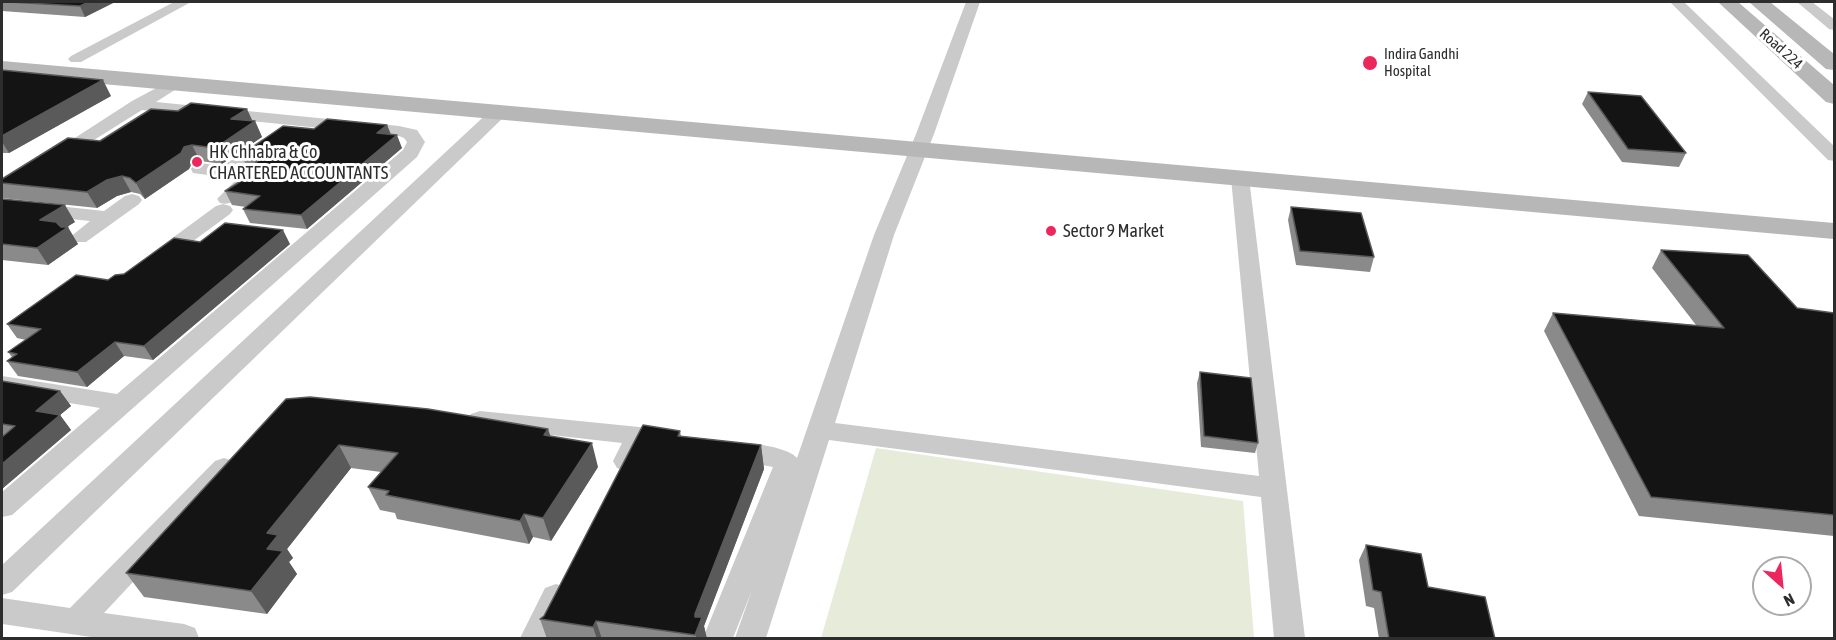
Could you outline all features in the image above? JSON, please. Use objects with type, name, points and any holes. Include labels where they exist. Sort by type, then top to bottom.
[{"type":"street","points":[[76,60],[184,2]]},
{"type":"street","points":[[751,639],[884,235],[922,142],[973,2]]},
{"type":"street","points":[[1677,2],[1834,156]]},
{"type":"street","name":"Road 224","points":[[1727,2],[1834,97]]},
{"type":"street","name":"Road 224","points":[[1759,2],[1834,64]]},
{"type":"street","points":[[1804,2],[1834,26]]},
{"type":"street","points":[[2,53],[922,142],[1240,178],[1834,231]]},
{"type":"street","points":[[2,68],[499,112],[1834,211]]},
{"type":"street","points":[[41,165],[175,83]]},
{"type":"street","points":[[2,507],[411,153],[416,142],[411,134],[399,131],[138,105]]},
{"type":"street","points":[[2,583],[499,112]]},
{"type":"street","points":[[227,172],[299,121]]},
{"type":"street","points":[[144,267],[202,226],[248,179],[240,174],[200,169]]},
{"type":"street","points":[[1240,178],[1290,639]]},
{"type":"street","points":[[79,238],[132,200]]},
{"type":"street","points":[[2,206],[109,217]]},
{"type":"street","points":[[202,226],[235,230]]},
{"type":"street","points":[[290,236],[312,238]]},
{"type":"street","points":[[2,384],[120,403]]},
{"type":"street","points":[[459,418],[651,438],[616,481]]},
{"type":"street","points":[[819,430],[1273,488]]},
{"type":"street","points":[[710,447],[782,459],[787,464],[718,639]]},
{"type":"street","points":[[76,622],[239,452]]},
{"type":"street","points":[[535,639],[567,575]]},
{"type":"street","points":[[2,611],[184,639]]},
{"type":"green space","points":[[876,448],[1243,501],[1254,638],[821,638]]},
{"type":"building","points":[[9,2],[89,2],[80,6]]},
{"type":"building","points":[[2,70],[103,80],[2,136]]},
{"type":"building","points":[[1588,92],[1641,96],[1686,153],[1628,149]]},
{"type":"building","points":[[191,103],[247,109],[231,119],[255,121],[215,148],[192,145],[184,147],[181,153],[136,183],[122,176],[107,180],[87,192],[2,183],[2,179],[68,138],[100,141],[151,109],[178,111]]},
{"type":"building","points":[[327,119],[387,125],[377,133],[397,135],[301,215],[243,209],[260,196],[225,191],[241,181],[254,169],[251,169],[258,161],[248,160],[241,155],[283,126],[314,129]]},
{"type":"building","points":[[2,199],[65,205],[40,220],[56,222],[61,227],[68,227],[37,248],[2,244]]},
{"type":"building","points":[[1291,207],[1361,213],[1374,257],[1300,251]]},
{"type":"building","points":[[225,223],[283,230],[144,346],[115,342],[77,372],[7,361],[17,354],[8,352],[41,329],[7,324],[76,275],[108,280],[115,275],[124,274],[174,238],[200,242]]},
{"type":"building","points":[[1661,250],[1748,255],[1797,308],[1834,313],[1834,515],[1651,497],[1553,313],[1724,328]]},
{"type":"building","points":[[1200,372],[1251,378],[1258,443],[1204,436]]},
{"type":"building","points":[[2,381],[60,391],[36,411],[60,415],[2,464],[2,437],[15,426],[2,424]]},
{"type":"building","points":[[310,397],[428,409],[548,429],[544,435],[592,443],[543,518],[524,514],[520,521],[386,495],[389,491],[368,487],[398,453],[339,445],[267,533],[278,535],[267,549],[283,551],[251,591],[126,573],[286,399]]},
{"type":"building","points":[[643,425],[680,431],[678,436],[761,445],[695,614],[695,617],[702,617],[695,635],[596,621],[593,627],[540,619],[544,616]]},
{"type":"building","points":[[1366,545],[1421,554],[1428,587],[1485,597],[1495,639],[1389,639],[1381,592],[1373,590]]},
{"type":"place","name":"Indira Gandhi Hospital","points":[[1370,63]]},
{"type":"place","name":"HK Chhabra & Co CHARTERED ACCOUNTANTS","points":[[197,162]]},
{"type":"place","name":"Sector 9 Market","points":[[1051,231]]}]
